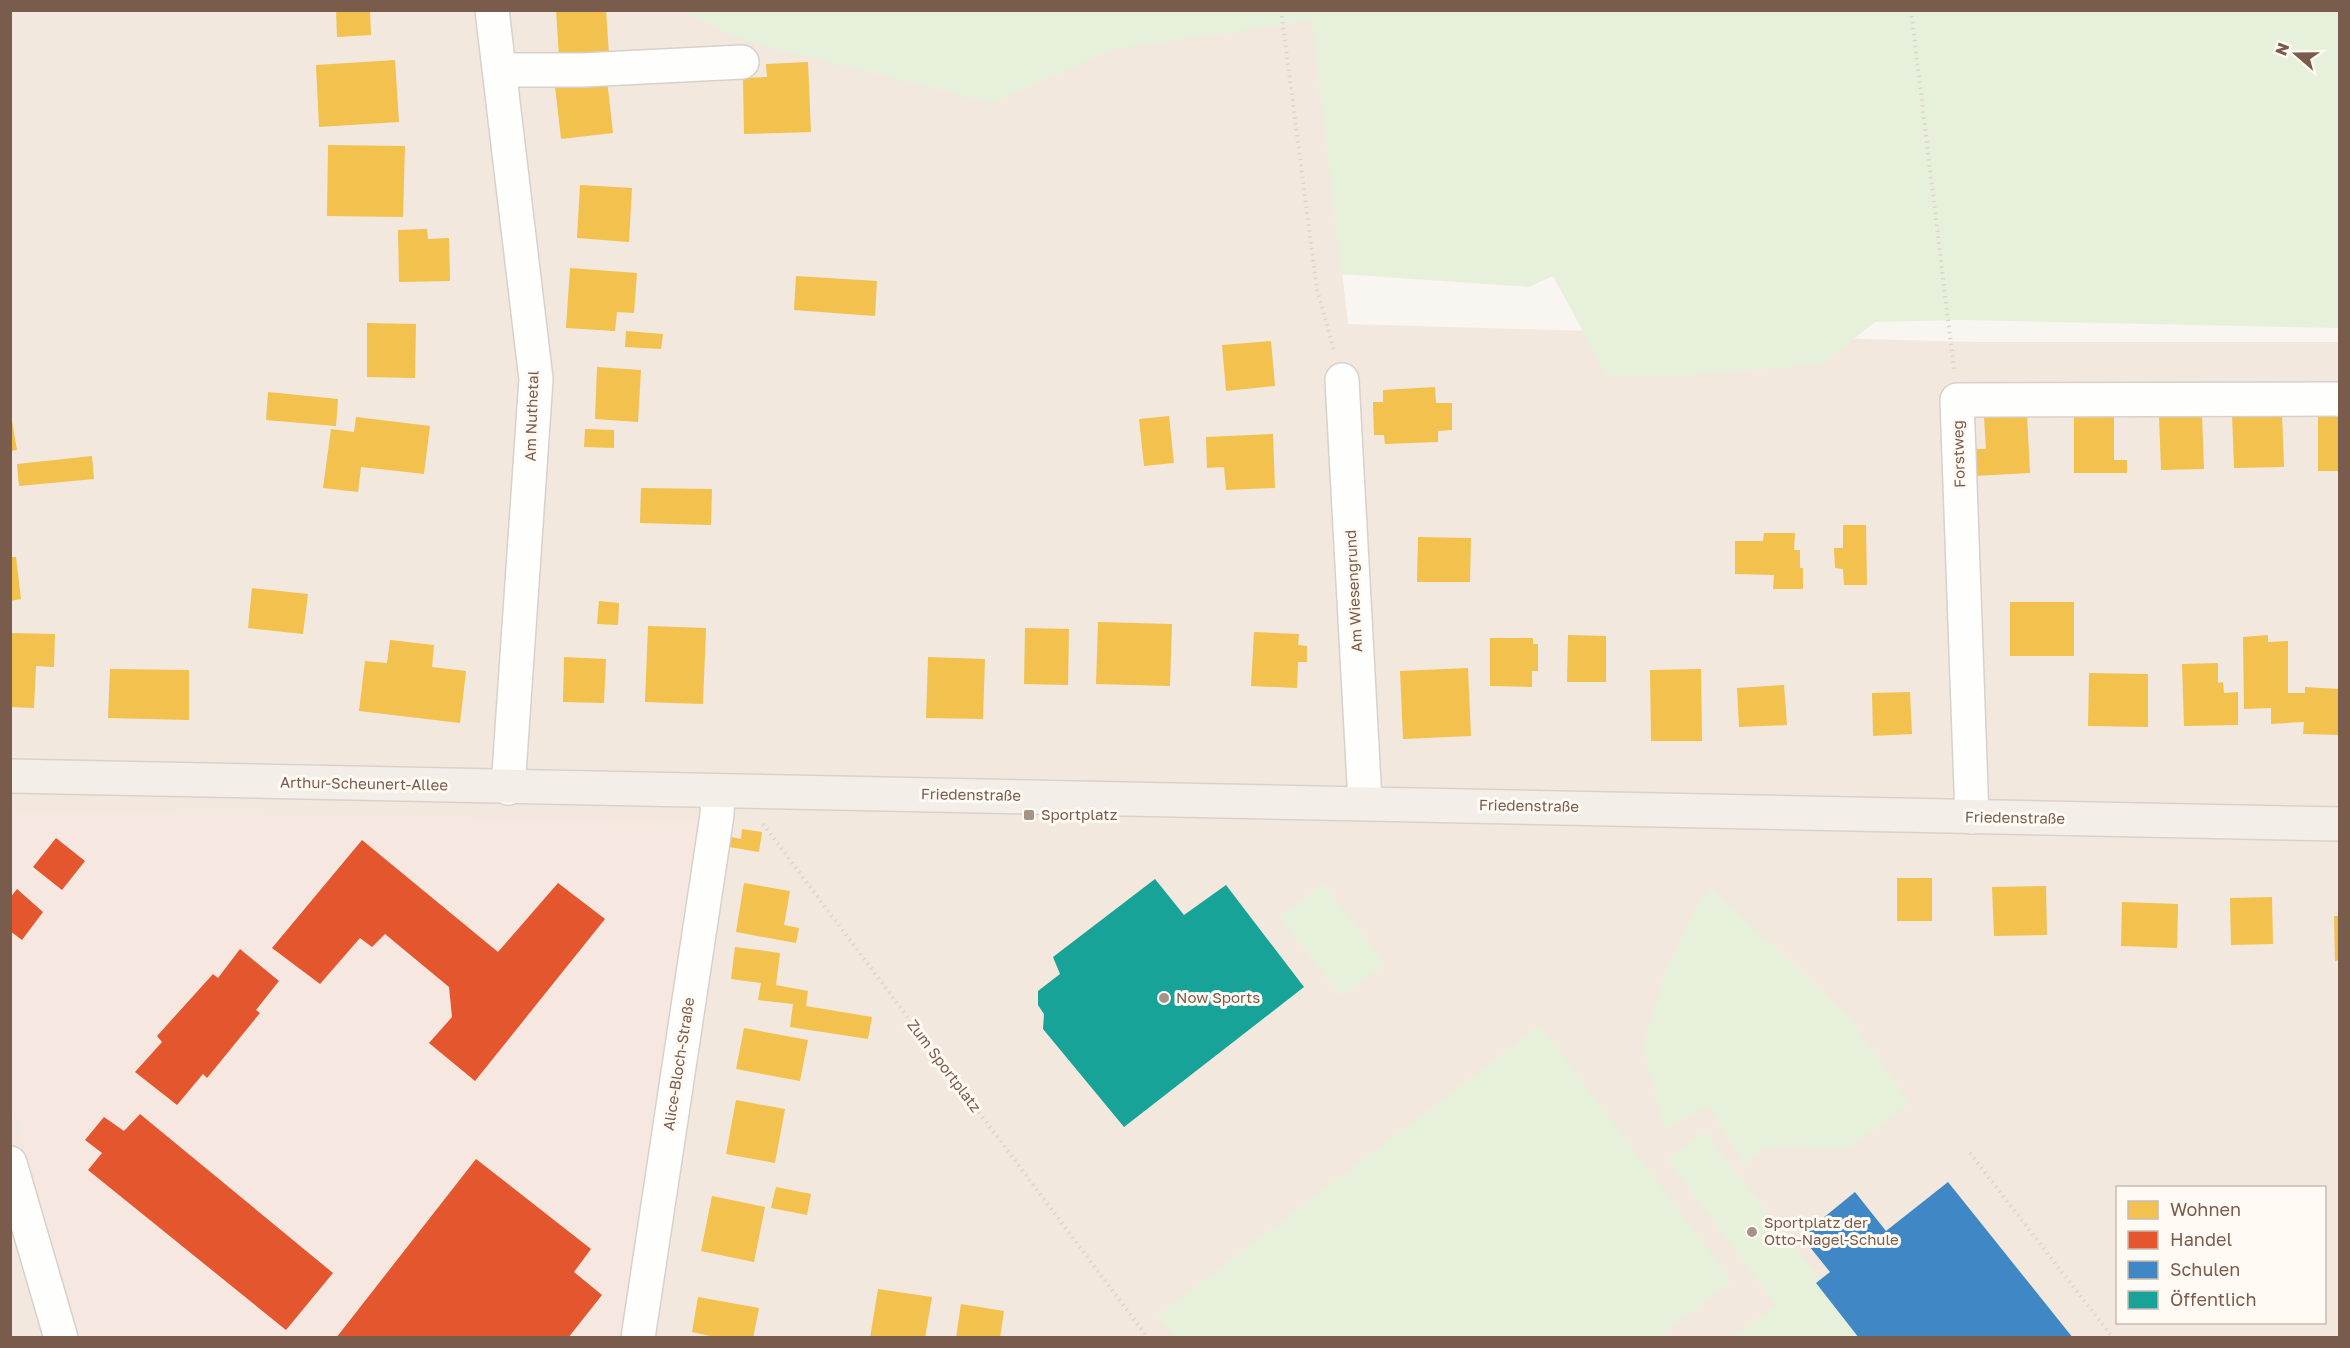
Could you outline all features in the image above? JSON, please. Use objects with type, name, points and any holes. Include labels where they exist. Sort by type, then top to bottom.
[{"type":"main road","name":"Arthur-Scheunert-Allee","points":[[10,776],[731,791]]},
{"type":"main road","name":"Friedenstraße","points":[[731,791],[1365,802],[2340,824]]},
{"type":"street","name":"Am Nuthetal","points":[[492,10],[536,379],[508,788]]},
{"type":"street","points":[[499,70],[583,70],[742,62]]},
{"type":"street","name":"Am Wiesengrund","points":[[1342,381],[1365,802]]},
{"type":"street","name":"Forstweg","points":[[1972,817],[1957,400],[2340,399]]},
{"type":"street","name":"Alice-Bloch-Straße","points":[[638,1338],[717,815],[731,791]]},
{"type":"street","points":[[10,1163],[61,1338]]},
{"type":"path","points":[[1281,10],[1317,291],[1342,381]]},
{"type":"path","points":[[1911,10],[1957,400]]},
{"type":"path","name":"Zum Sportplatz","points":[[731,791],[764,824],[1148,1338]]},
{"type":"path","points":[[1970,1154],[2114,1338]]},
{"type":"shaded area","points":[[769,10],[1313,21],[1348,324],[1972,342],[2339,342],[2339,1337],[11,1337],[10,11]]},
{"type":"shaded area","points":[[11,813],[705,820],[622,1337],[80,1337],[11,1101]]},
{"type":"green space","points":[[682,11],[2339,11],[2339,328],[1961,320],[1875,322],[1822,364],[1682,376],[1607,376],[1553,276],[1529,287],[1341,274],[1312,21],[1114,49],[992,103],[748,42]]},
{"type":"green space","points":[[1323,884],[1386,964],[1341,996],[1279,917]]},
{"type":"green space","points":[[1711,888],[1846,1014],[1910,1103],[1848,1149],[1764,1147],[1744,1165],[1708,1105],[1665,1130],[1643,1047],[1666,969],[1699,902]]},
{"type":"green space","points":[[1540,1025],[1732,1281],[1658,1337],[1175,1337],[1157,1316]]},
{"type":"green space","name":"Sportplatz der Otto-Nagel-Schule","points":[[1704,1132],[1866,1337],[1734,1337],[1776,1305],[1667,1159]]},
{"type":"building: Wohnen","points":[[336,10],[370,10],[371,35],[337,37]]},
{"type":"building: Wohnen","points":[[556,10],[606,10],[609,54],[559,57]]},
{"type":"building: Wohnen","points":[[395,60],[399,122],[319,127],[316,65]]},
{"type":"building: Wohnen","points":[[808,62],[811,132],[744,134],[743,78],[767,77],[766,64]]},
{"type":"building: Wohnen","points":[[607,80],[613,133],[561,139],[555,86]]},
{"type":"building: Wohnen","points":[[328,145],[405,146],[403,217],[327,216]]},
{"type":"building: Wohnen","points":[[580,185],[632,188],[629,242],[577,238]]},
{"type":"building: Wohnen","points":[[427,229],[428,239],[449,238],[450,281],[399,282],[398,230]]},
{"type":"building: Wohnen","points":[[570,268],[637,273],[634,313],[617,312],[615,331],[566,328]]},
{"type":"building: Wohnen","points":[[796,276],[877,281],[875,316],[794,310]]},
{"type":"building: Wohnen","points":[[367,323],[416,324],[415,378],[367,377]]},
{"type":"building: Wohnen","points":[[626,331],[663,334],[661,349],[625,347]]},
{"type":"building: Wohnen","points":[[1271,341],[1275,386],[1226,391],[1222,345]]},
{"type":"building: Wohnen","points":[[597,367],[641,370],[638,422],[595,419]]},
{"type":"building: Wohnen","points":[[1435,387],[1436,403],[1452,403],[1452,430],[1438,431],[1438,442],[1385,444],[1384,435],[1374,435],[1373,402],[1383,402],[1383,390]]},
{"type":"building: Wohnen","points":[[268,392],[338,399],[336,426],[266,420]]},
{"type":"building: Wohnen","points":[[10,410],[17,450],[10,451]]},
{"type":"building: Wohnen","points":[[2282,412],[2284,467],[2234,468],[2232,413]]},
{"type":"building: Wohnen","points":[[2318,413],[2340,413],[2340,471],[2318,471]]},
{"type":"building: Wohnen","points":[[2027,415],[2030,473],[1974,476],[1973,449],[1986,449],[1984,417]]},
{"type":"building: Wohnen","points":[[2074,415],[2114,415],[2114,460],[2127,460],[2127,473],[2074,473]]},
{"type":"building: Wohnen","points":[[2202,415],[2204,469],[2161,470],[2159,416]]},
{"type":"building: Wohnen","points":[[1169,416],[1174,463],[1144,466],[1139,419]]},
{"type":"building: Wohnen","points":[[356,417],[430,426],[424,474],[361,467],[358,492],[323,488],[331,429],[354,432]]},
{"type":"building: Wohnen","points":[[585,429],[614,430],[614,448],[584,447]]},
{"type":"building: Wohnen","points":[[1273,434],[1275,488],[1226,490],[1224,467],[1207,468],[1206,437]]},
{"type":"building: Wohnen","points":[[92,456],[94,479],[19,486],[17,464]]},
{"type":"building: Wohnen","points":[[641,488],[712,489],[711,525],[640,523]]},
{"type":"building: Wohnen","points":[[1843,525],[1866,525],[1867,585],[1844,585],[1843,569],[1835,568],[1834,548],[1843,548]]},
{"type":"building: Wohnen","points":[[1764,533],[1795,533],[1794,550],[1800,550],[1803,589],[1773,589],[1774,575],[1735,574],[1735,541],[1763,541]]},
{"type":"building: Wohnen","points":[[1418,537],[1471,538],[1470,582],[1417,582]]},
{"type":"building: Wohnen","points":[[10,557],[16,557],[21,599],[10,601]]},
{"type":"building: Wohnen","points":[[252,588],[308,594],[303,634],[248,628]]},
{"type":"building: Wohnen","points":[[599,601],[619,603],[618,625],[597,624]]},
{"type":"building: Wohnen","points":[[2010,602],[2074,602],[2074,656],[2010,656]]},
{"type":"building: Wohnen","points":[[1098,622],[1172,624],[1170,686],[1096,684]]},
{"type":"building: Wohnen","points":[[648,626],[706,628],[703,704],[645,702]]},
{"type":"building: Wohnen","points":[[1025,628],[1069,629],[1068,685],[1024,684]]},
{"type":"building: Wohnen","points":[[1254,632],[1299,634],[1298,645],[1307,646],[1307,662],[1298,662],[1297,688],[1251,686]]},
{"type":"building: Wohnen","points":[[10,633],[55,634],[54,667],[36,666],[34,708],[10,707]]},
{"type":"building: Wohnen","points":[[1568,635],[1606,636],[1606,682],[1567,682]]},
{"type":"building: Wohnen","points":[[2268,635],[2268,642],[2288,641],[2288,693],[2305,693],[2305,687],[2340,689],[2340,735],[2303,734],[2304,722],[2271,724],[2271,708],[2244,709],[2243,637]]},
{"type":"building: Wohnen","points":[[1490,638],[1533,638],[1533,644],[1538,644],[1538,671],[1532,671],[1532,687],[1490,686]]},
{"type":"building: Wohnen","points":[[390,640],[434,645],[432,667],[466,671],[460,723],[359,711],[365,661],[387,663]]},
{"type":"building: Wohnen","points":[[564,657],[606,659],[604,703],[563,702]]},
{"type":"building: Wohnen","points":[[928,657],[985,659],[983,719],[926,718]]},
{"type":"building: Wohnen","points":[[2218,663],[2218,683],[2223,682],[2224,693],[2238,692],[2238,725],[2184,726],[2182,664]]},
{"type":"building: Wohnen","points":[[1468,668],[1471,736],[1403,739],[1400,671]]},
{"type":"building: Wohnen","points":[[110,669],[189,670],[189,720],[108,718]]},
{"type":"building: Wohnen","points":[[1701,669],[1702,741],[1651,741],[1650,670]]},
{"type":"building: Wohnen","points":[[2089,673],[2148,674],[2148,727],[2088,726]]},
{"type":"building: Wohnen","points":[[1784,685],[1787,725],[1739,727],[1737,688]]},
{"type":"building: Wohnen","points":[[1910,692],[1912,734],[1873,736],[1872,693]]},
{"type":"building: Wohnen","points":[[742,829],[762,832],[759,852],[729,847],[731,837],[741,839]]},
{"type":"building: Wohnen","points":[[1897,878],[1932,878],[1932,921],[1897,921]]},
{"type":"building: Wohnen","points":[[744,883],[790,891],[784,925],[799,928],[796,943],[736,932]]},
{"type":"building: Wohnen","points":[[2046,886],[2047,935],[1994,936],[1992,887]]},
{"type":"building: Wohnen","points":[[2272,897],[2273,944],[2231,945],[2230,898]]},
{"type":"building: Wohnen","points":[[2122,902],[2178,904],[2177,948],[2121,946]]},
{"type":"building: Wohnen","points":[[2334,916],[2340,916],[2340,960],[2335,961]]},
{"type":"building: Wohnen","points":[[735,947],[780,953],[776,985],[808,991],[806,1006],[872,1017],[868,1039],[790,1027],[793,1004],[758,1000],[761,983],[731,979]]},
{"type":"building: Wohnen","points":[[744,1028],[808,1040],[800,1081],[736,1069]]},
{"type":"building: Wohnen","points":[[736,1100],[785,1109],[775,1163],[726,1154]]},
{"type":"building: Wohnen","points":[[776,1187],[811,1194],[807,1215],[771,1208]]},
{"type":"building: Wohnen","points":[[712,1196],[765,1207],[754,1262],[701,1251]]},
{"type":"building: Wohnen","points":[[878,1289],[932,1297],[925,1338],[870,1338]]},
{"type":"building: Wohnen","points":[[698,1297],[759,1308],[753,1338],[719,1338],[692,1332]]},
{"type":"building: Wohnen","points":[[961,1304],[1004,1311],[1000,1338],[956,1338]]},
{"type":"building: Handel","points":[[56,838],[85,861],[62,890],[33,867]]},
{"type":"building: Handel","points":[[362,840],[498,952],[558,883],[605,919],[475,1081],[429,1043],[452,1017],[449,987],[385,934],[372,947],[360,938],[320,984],[272,948]]},
{"type":"building: Handel","points":[[17,889],[43,912],[22,940],[10,931],[10,898]]},
{"type":"building: Handel","points":[[240,949],[279,981],[256,1010],[260,1013],[207,1078],[203,1074],[177,1105],[135,1072],[162,1042],[157,1036],[213,974],[218,978]]},
{"type":"building: Handel","points":[[140,1114],[333,1273],[286,1330],[88,1170],[102,1153],[85,1140],[104,1117],[124,1131]]},
{"type":"building: Handel","points":[[476,1159],[591,1249],[574,1272],[602,1295],[568,1338],[336,1338]]},
{"type":"building: Schulen","points":[[1948,1182],[2073,1338],[1859,1338],[1816,1283],[1830,1272],[1801,1236],[1855,1192],[1886,1231]]},
{"type":"building: Öffentlich","name":"Now Sports","points":[[1155,879],[1184,915],[1226,885],[1304,987],[1124,1127],[1043,1029],[1044,1014],[1038,1005],[1038,991],[1060,974],[1053,957]]},
{"type":"place","name":"Sportplatz","points":[[1029,815]]},
{"type":"place","name":"Now Sports","points":[[1164,998]]},
{"type":"place","name":"Sportplatz der Otto-Nagel-Schule","points":[[1752,1232]]}]
